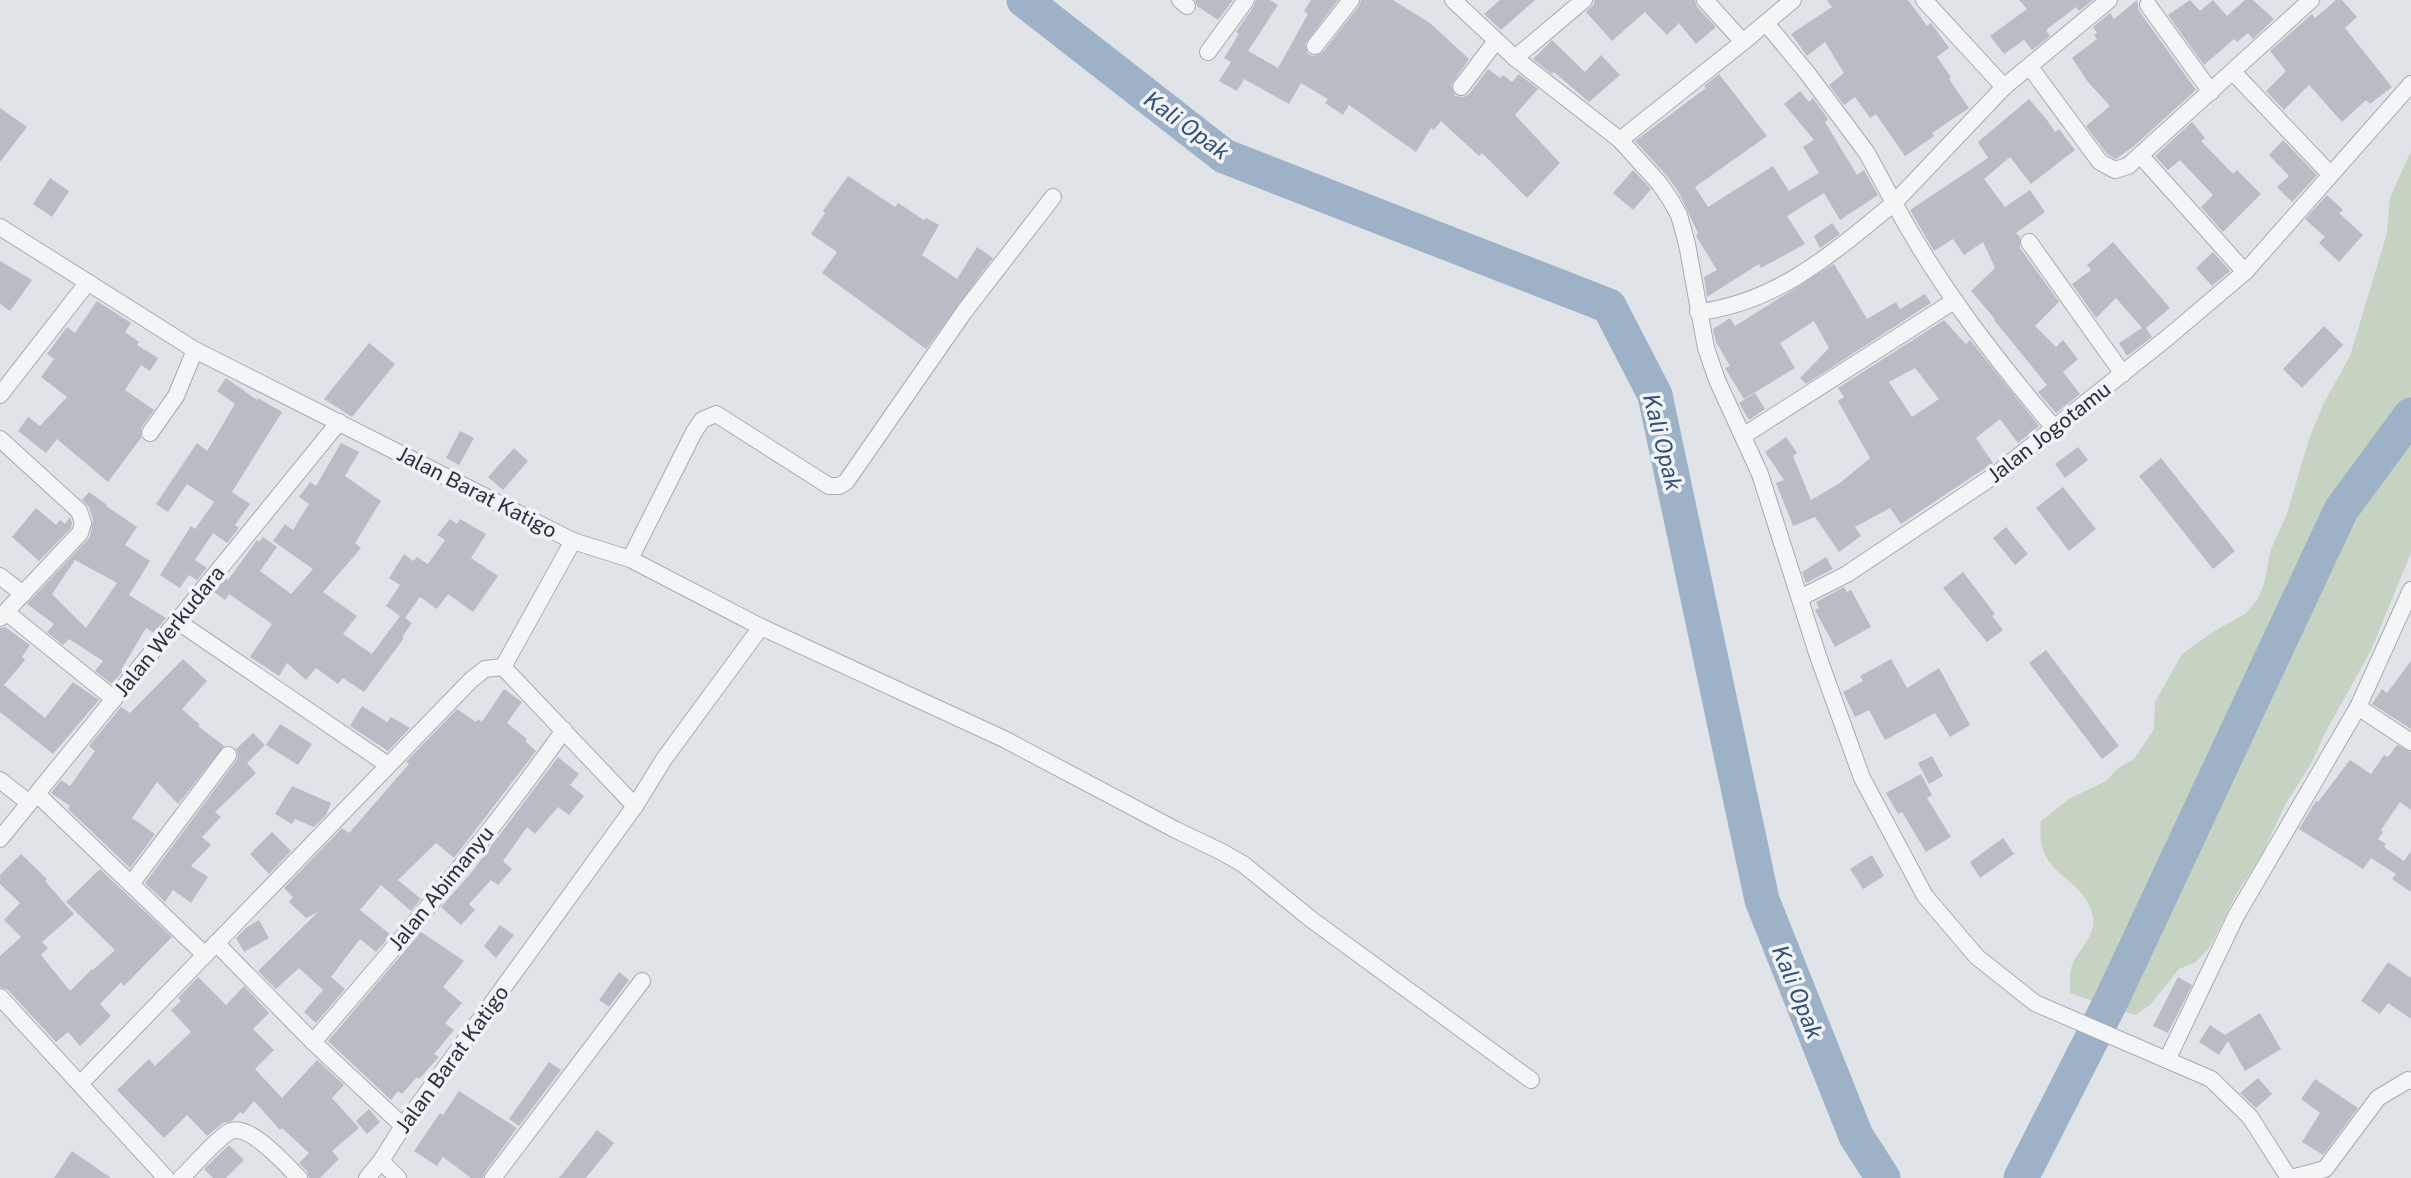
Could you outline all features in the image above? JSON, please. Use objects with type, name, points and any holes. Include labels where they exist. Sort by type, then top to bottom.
[{"type":"street","points":[[1208,52],[1247,0]]},
{"type":"street","points":[[1315,46],[1352,0]]},
{"type":"street","points":[[1453,0],[1515,58],[1620,140],[1659,183],[1679,215],[1690,257],[1706,348],[1717,380],[1760,474],[1818,656],[1862,778],[1926,896],[1977,957],[2035,1003],[2211,1079],[2250,1116],[2290,1178],[2325,1169],[2378,1098],[2408,1080],[2411,1081]]},
{"type":"street","points":[[1515,58],[1584,0]]},
{"type":"street","points":[[1705,0],[1743,43]]},
{"type":"street","points":[[1620,140],[1793,0]]},
{"type":"street","points":[[1924,0],[2004,87]]},
{"type":"street","points":[[1698,312],[1739,303],[1801,276],[1820,263],[1894,203],[2004,87],[2109,0]]},
{"type":"street","points":[[2031,67],[2100,162],[2115,170],[2128,166],[2311,0]]},
{"type":"street","points":[[2149,2],[2211,92]]},
{"type":"street","points":[[1766,23],[1867,153],[1894,203],[1954,301],[1982,341],[2055,429]]},
{"type":"street","points":[[1461,87],[1496,41]]},
{"type":"street","points":[[2233,72],[2330,174]]},
{"type":"street","name":"Jalan Jogotamu","points":[[1800,597],[1847,574],[1995,475],[2123,374],[2245,272],[2411,84]]},
{"type":"street","points":[[2140,155],[2245,272]]},
{"type":"street","points":[[630,559],[694,432],[702,420],[716,414],[830,486],[839,486],[846,482],[964,312],[1054,197]]},
{"type":"street","name":"Jalan Barat Katigo","points":[[0,228],[195,350],[573,541],[503,667]]},
{"type":"street","points":[[2029,242],[2123,374]]},
{"type":"street","points":[[0,395],[88,282]]},
{"type":"street","points":[[1743,436],[1954,301]]},
{"type":"street","points":[[150,433],[176,397],[195,350]]},
{"type":"street","name":"Jalan Werkudara","points":[[0,839],[339,422]]},
{"type":"street","points":[[0,439],[79,511],[83,523],[80,533],[3,615],[114,699]]},
{"type":"street","points":[[573,541],[630,559],[761,627],[1004,739],[1243,864],[1312,920],[1531,1080]]},
{"type":"street","points":[[0,576],[23,594]]},
{"type":"street","points":[[2167,1060],[2236,916],[2358,707],[2411,590]]},
{"type":"street","points":[[177,621],[388,765]]},
{"type":"street","name":"Jalan Barat Katigo","points":[[367,1178],[761,627]]},
{"type":"street","points":[[80,1084],[388,765],[485,669],[503,667],[635,806]]},
{"type":"street","points":[[2358,707],[2411,742]]},
{"type":"street","name":"Jalan Abimanyu","points":[[313,1042],[376,971],[564,730]]},
{"type":"street","points":[[131,884],[228,755]]},
{"type":"street","points":[[0,780],[33,799],[211,949],[403,1126]]},
{"type":"street","points":[[493,1178],[642,981]]},
{"type":"street","points":[[0,997],[166,1178]]},
{"type":"street","points":[[181,1178],[230,1131],[242,1129],[256,1137],[299,1178]]},
{"type":"street","points":[[381,1161],[398,1178]]},
{"type":"green space","points":[[2411,151],[2411,553],[2371,650],[2209,948],[2196,962],[2179,969],[2150,1005],[2135,1015],[2070,993],[2071,968],[2090,936],[2093,916],[2080,891],[2052,865],[2045,854],[2041,840],[2041,821],[2069,799],[2106,781],[2118,768],[2134,759],[2154,729],[2155,702],[2182,654],[2245,614],[2257,600],[2264,584],[2271,549],[2287,514],[2309,439],[2323,405],[2350,356],[2387,233],[2390,198]]},
{"type":"building","points":[[1195,0],[1233,0],[1218,20],[1197,6]]},
{"type":"building","points":[[1256,0],[1270,0],[1278,5],[1248,51],[1278,68],[1308,14],[1304,11],[1311,0],[1338,0],[1305,44],[1308,54],[1314,56],[1323,52],[1361,0],[1393,0],[1430,23],[1469,59],[1451,85],[1455,96],[1464,97],[1469,94],[1488,69],[1500,78],[1503,75],[1512,82],[1519,74],[1538,89],[1515,115],[1560,163],[1527,198],[1482,153],[1479,156],[1441,121],[1434,130],[1431,128],[1416,152],[1349,105],[1343,115],[1325,103],[1328,99],[1301,83],[1289,104],[1244,79],[1237,91],[1219,81],[1231,62],[1224,58]]},
{"type":"building","points":[[1500,0],[1535,0],[1501,30],[1484,14]]},
{"type":"building","points":[[1594,0],[1695,0],[1697,7],[1716,27],[1696,44],[1679,23],[1667,35],[1645,12],[1612,41],[1586,12],[1594,4]]},
{"type":"building","points":[[1827,0],[1908,0],[1927,26],[1931,23],[1949,48],[1937,57],[1969,108],[1932,133],[1934,136],[1905,156],[1876,114],[1870,118],[1855,97],[1844,105],[1829,85],[1844,73],[1825,42],[1807,56],[1791,34],[1832,7]]},
{"type":"building","points":[[2019,0],[2093,0],[2079,11],[2076,7],[2046,30],[2050,36],[2032,50],[2024,40],[2004,54],[1990,36],[2027,9]]},
{"type":"building","points":[[2137,0],[2139,11],[2196,90],[2116,159],[2107,154],[2086,126],[2110,106],[2088,82],[2072,58],[2097,39],[2093,27],[2110,13],[2114,19]]},
{"type":"building","points":[[2190,0],[2200,11],[2213,0],[2227,16],[2245,0],[2253,0],[2274,19],[2253,39],[2248,33],[2237,42],[2234,39],[2204,65],[2168,15]]},
{"type":"building","points":[[2336,0],[2342,0],[2357,17],[2345,28],[2392,87],[2370,104],[2366,100],[2342,122],[2309,85],[2284,110],[2266,91],[2286,71],[2270,51],[2312,14],[2315,18]]},
{"type":"building","points":[[1552,40],[1585,72],[1601,55],[1620,75],[1589,102],[1554,72],[1552,74],[1533,59]]},
{"type":"building","points":[[1719,74],[1767,136],[1695,187],[1708,207],[1773,166],[1789,191],[1819,173],[1803,147],[1814,140],[1784,104],[1800,91],[1809,102],[1813,98],[1828,119],[1825,122],[1857,175],[1864,170],[1878,195],[1840,220],[1824,193],[1787,216],[1805,244],[1761,268],[1759,264],[1707,297],[1704,277],[1717,270],[1696,236],[1698,233],[1679,193],[1635,141],[1706,88],[1704,86]]},
{"type":"building","points":[[2029,99],[2055,132],[2059,129],[2075,150],[2031,184],[2010,157],[1984,179],[2005,207],[2030,190],[2045,212],[2016,233],[2020,237],[2020,248],[2059,302],[2035,326],[2056,347],[2063,340],[2078,359],[2063,372],[2080,394],[2056,413],[2038,392],[2047,385],[1971,291],[1995,268],[1983,242],[1964,255],[1953,239],[1934,251],[1910,210],[1988,158],[1978,142]]},
{"type":"building","points":[[0,108],[27,127],[0,162]]},
{"type":"building","points":[[2192,122],[2205,138],[2201,141],[2233,174],[2237,170],[2261,194],[2223,232],[2201,207],[2213,195],[2180,160],[2168,170],[2155,156]]},
{"type":"building","points":[[2283,140],[2317,175],[2292,202],[2277,187],[2289,176],[2269,155]]},
{"type":"building","points":[[1633,170],[1651,189],[1633,210],[1613,193]]},
{"type":"building","points":[[848,176],[895,207],[898,203],[924,220],[926,218],[939,225],[922,255],[957,279],[977,247],[993,258],[926,349],[822,273],[837,252],[811,234],[825,213],[823,211]]},
{"type":"building","points":[[50,178],[69,191],[52,217],[33,204]]},
{"type":"building","points":[[2327,195],[2343,210],[2339,213],[2363,235],[2339,262],[2319,243],[2325,237],[2305,219]]},
{"type":"building","points":[[1832,223],[1840,234],[1820,248],[1814,236]]},
{"type":"building","points":[[2113,242],[2170,308],[2146,328],[2152,337],[2127,356],[2119,343],[2142,328],[2116,298],[2096,318],[2072,284],[2091,270],[2087,265]]},
{"type":"building","points":[[2213,252],[2230,271],[2212,286],[2196,268]]},
{"type":"building","points":[[0,261],[32,280],[10,311],[0,304]]},
{"type":"building","points":[[1834,264],[1867,319],[1896,302],[1900,309],[1925,294],[1931,303],[1806,384],[1800,378],[1829,348],[1814,321],[1780,343],[1795,368],[1744,399],[1725,368],[1730,366],[1716,342],[1713,329],[1730,318],[1735,326]]},
{"type":"building","points":[[97,301],[131,323],[125,332],[139,342],[137,345],[158,358],[150,371],[141,365],[125,390],[154,410],[141,428],[141,438],[108,482],[57,439],[46,453],[18,431],[28,417],[40,426],[67,397],[41,377],[54,359],[47,354],[67,327],[75,333]]},
{"type":"building","points":[[1944,320],[1966,344],[1970,340],[2039,426],[2018,443],[2000,419],[1976,438],[1993,463],[1901,524],[1890,508],[1855,527],[1861,536],[1839,552],[1815,517],[1793,526],[1776,483],[1784,480],[1765,452],[1786,437],[1797,453],[1793,456],[1811,500],[1840,483],[1870,458],[1838,401],[1844,397],[1838,388]],"holes":[[[1915,368],[1939,399],[1912,417],[1889,382]]]},
{"type":"building","points":[[2324,326],[2343,345],[2302,388],[2283,369]]},
{"type":"building","points":[[369,343],[395,364],[352,417],[324,399]]},
{"type":"building","points":[[226,378],[257,400],[258,398],[282,412],[232,492],[250,504],[235,525],[239,528],[227,543],[213,533],[195,560],[207,568],[197,580],[189,575],[180,588],[160,575],[191,526],[195,529],[214,502],[187,484],[168,512],[156,504],[197,443],[207,451],[235,404],[217,391]]},
{"type":"building","points":[[1755,393],[1765,409],[1749,420],[1739,403]]},
{"type":"building","points":[[460,431],[474,438],[459,465],[446,458]]},
{"type":"building","points":[[341,443],[359,452],[345,476],[381,501],[355,543],[361,548],[323,592],[357,616],[343,634],[372,654],[400,616],[386,606],[400,585],[389,578],[404,554],[413,561],[417,557],[428,564],[445,540],[437,535],[450,519],[457,524],[460,519],[486,534],[471,558],[498,576],[473,612],[448,594],[437,609],[420,597],[405,618],[412,623],[402,637],[404,638],[364,692],[343,678],[338,684],[316,668],[306,680],[287,663],[279,676],[250,657],[272,624],[229,594],[225,600],[214,592],[225,578],[228,580],[257,540],[259,542],[263,537],[277,547],[260,571],[291,594],[313,569],[273,541],[285,524],[293,530],[309,504],[299,497],[310,482],[316,486]]},
{"type":"building","points":[[2078,447],[2088,460],[2065,478],[2055,464]]},
{"type":"building","points":[[514,448],[528,461],[503,490],[488,477]]},
{"type":"building","points":[[2161,458],[2235,551],[2213,569],[2139,476]]},
{"type":"building","points":[[2063,487],[2096,529],[2069,551],[2036,508]]},
{"type":"building","points":[[89,492],[137,527],[125,545],[150,561],[129,595],[166,618],[154,633],[146,628],[121,670],[123,671],[112,684],[95,671],[103,661],[69,639],[63,645],[47,632],[54,624],[27,604],[90,537],[93,520],[89,507],[82,500]],"holes":[[[75,560],[117,583],[86,628],[52,594]]]},
{"type":"building","points":[[36,508],[56,525],[60,520],[65,524],[70,517],[72,523],[71,528],[39,561],[12,537]]},
{"type":"building","points":[[2006,527],[2028,554],[2015,565],[1993,538]]},
{"type":"building","points":[[1826,557],[1833,569],[1806,583],[1802,572]]},
{"type":"building","points":[[1963,572],[1995,614],[1992,616],[2003,630],[1987,642],[1943,588]]},
{"type":"building","points":[[1844,587],[1847,592],[1851,590],[1871,627],[1835,647],[1815,610],[1819,608],[1816,602]]},
{"type":"building","points":[[5,627],[30,645],[22,657],[25,660],[4,685],[45,718],[73,682],[99,700],[53,754],[0,712],[0,628]]},
{"type":"building","points":[[2046,650],[2119,746],[2102,759],[2029,663]]},
{"type":"building","points":[[183,659],[207,681],[182,709],[200,725],[198,726],[224,746],[178,804],[157,782],[132,818],[155,834],[130,868],[68,809],[70,806],[51,793],[61,780],[70,786],[95,751],[89,746],[121,707],[130,713]]},
{"type":"building","points":[[1891,659],[1907,688],[1939,668],[1970,725],[1950,737],[1935,713],[1885,740],[1869,710],[1855,717],[1843,692],[1863,681],[1860,676]]},
{"type":"building","points":[[2411,661],[2411,729],[2372,704],[2382,689],[2387,693]]},
{"type":"building","points":[[504,689],[522,702],[507,723],[527,739],[525,741],[536,751],[454,858],[436,843],[398,880],[421,899],[411,911],[381,885],[360,910],[391,935],[376,952],[360,939],[331,977],[345,989],[316,1023],[304,1012],[323,990],[299,968],[276,989],[258,971],[318,912],[306,918],[289,902],[293,897],[284,888],[342,828],[349,833],[409,764],[406,762],[457,709],[476,722],[478,719],[482,722]]},
{"type":"building","points":[[362,706],[387,722],[391,717],[410,728],[388,751],[350,726]]},
{"type":"building","points":[[280,724],[312,744],[298,765],[266,745]]},
{"type":"building","points":[[253,733],[265,745],[247,763],[256,773],[215,812],[221,817],[202,837],[211,845],[191,866],[208,877],[191,903],[173,890],[165,902],[145,883],[236,761],[236,749]]},
{"type":"building","points":[[2397,745],[2411,752],[2411,810],[2400,802],[2378,839],[2386,844],[2384,847],[2404,861],[2411,851],[2411,892],[2392,879],[2396,874],[2371,858],[2363,869],[2299,829],[2316,801],[2318,802],[2350,760],[2371,774],[2384,755],[2388,757]]},
{"type":"building","points":[[1932,756],[1943,776],[1929,784],[1918,763]]},
{"type":"building","points":[[558,757],[579,774],[570,785],[584,796],[569,815],[558,807],[535,834],[527,827],[503,861],[512,869],[498,885],[491,880],[469,904],[475,910],[461,925],[441,907],[471,873]]},
{"type":"building","points":[[1921,774],[1932,795],[1927,798],[1951,837],[1926,852],[1902,812],[1898,814],[1886,793]]},
{"type":"building","points":[[292,786],[331,803],[326,815],[314,827],[295,819],[292,824],[275,814]]},
{"type":"building","points":[[272,832],[291,851],[269,874],[250,854]]},
{"type":"building","points":[[2003,838],[2014,854],[1980,878],[1970,862]]},
{"type":"building","points":[[21,854],[47,879],[45,881],[74,914],[42,942],[48,948],[41,955],[70,991],[115,950],[66,902],[100,869],[172,937],[124,986],[121,982],[100,1004],[111,1016],[80,1046],[68,1032],[56,1042],[8,990],[0,987],[0,956],[21,937],[4,920],[20,903],[0,884],[0,875]]},
{"type":"building","points":[[1872,855],[1884,876],[1863,889],[1850,869]]},
{"type":"building","points":[[259,920],[269,938],[244,952],[236,938]]},
{"type":"building","points":[[500,925],[514,935],[496,958],[484,946]]},
{"type":"building","points":[[421,932],[464,961],[443,987],[462,1003],[445,1023],[454,1030],[434,1054],[439,1057],[419,1079],[417,1077],[402,1094],[398,1091],[391,1100],[328,1041]]},
{"type":"building","points":[[2388,962],[2411,978],[2411,1019],[2388,1003],[2380,1014],[2361,1001]]},
{"type":"building","points":[[619,972],[629,980],[609,1007],[599,1000]]},
{"type":"building","points":[[198,977],[226,1005],[244,986],[269,1013],[253,1029],[274,1050],[255,1069],[282,1098],[317,1060],[344,1085],[332,1098],[359,1128],[332,1151],[339,1159],[320,1178],[309,1178],[307,1171],[299,1163],[309,1153],[282,1128],[280,1130],[254,1101],[243,1114],[240,1112],[232,1121],[223,1123],[207,1136],[187,1115],[164,1138],[117,1090],[149,1059],[155,1066],[191,1032],[171,1010],[181,1001],[178,998]]},
{"type":"building","points":[[2178,977],[2192,985],[2168,1033],[2153,1026]]},
{"type":"building","points":[[2260,1013],[2281,1049],[2245,1071],[2228,1041],[2219,1055],[2199,1042],[2210,1025],[2225,1035]]},
{"type":"building","points":[[549,1062],[561,1070],[519,1126],[509,1119]]},
{"type":"building","points":[[2258,1078],[2272,1094],[2256,1108],[2240,1093]]},
{"type":"building","points":[[2315,1079],[2358,1108],[2323,1155],[2302,1142],[2320,1113],[2301,1099]]},
{"type":"building","points":[[459,1091],[517,1128],[483,1178],[471,1178],[443,1157],[437,1166],[414,1151]]},
{"type":"building","points":[[369,1109],[380,1122],[367,1134],[356,1121]]},
{"type":"building","points":[[597,1130],[614,1143],[586,1178],[559,1178]]},
{"type":"building","points":[[229,1145],[244,1160],[226,1178],[213,1178],[204,1169]]},
{"type":"building","points":[[72,1151],[111,1178],[54,1178]]},
{"type":"waterway","name":"Kali Opak","points":[[1024,0],[1224,156],[1609,306],[1655,395],[1762,900],[1856,1136],[1883,1178]]},
{"type":"waterway","points":[[2021,1178],[2111,1001],[2341,510],[2411,415]]}]
